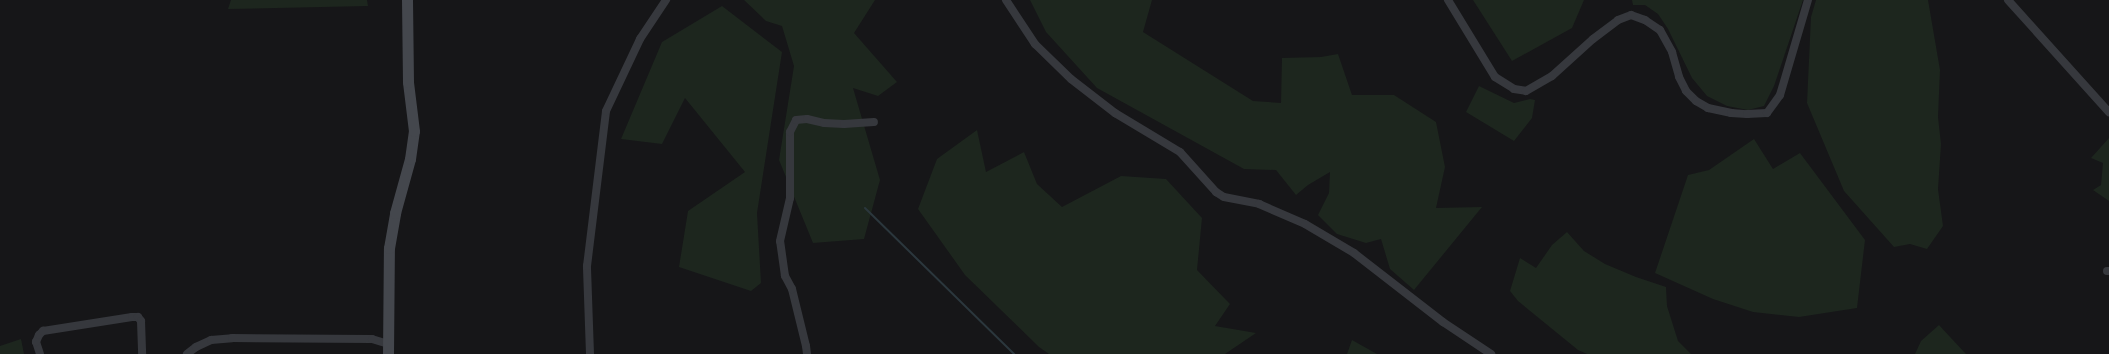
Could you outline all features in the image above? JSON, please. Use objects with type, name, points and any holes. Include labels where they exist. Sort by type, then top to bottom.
[{"type":"street","points":[[388,349],[389,248],[394,213],[410,159],[414,132],[408,82],[407,0]]},
{"type":"street","points":[[590,354],[587,266],[606,111],[640,39],[666,0]]},
{"type":"street","points":[[1006,0],[1035,44],[1071,79],[1115,113],[1180,152],[1216,192],[1224,197],[1259,204],[1292,219],[1354,253],[1443,322],[1491,354]]},
{"type":"street","points":[[1448,0],[1495,77],[1514,89],[1526,91],[1552,76],[1618,20],[1631,15],[1645,20],[1660,30],[1672,52],[1681,82],[1686,91],[1696,101],[1708,108],[1731,113],[1747,114],[1767,113],[1780,95],[1808,0]]},
{"type":"street","points":[[2008,0],[2109,112]]},
{"type":"street","points":[[807,354],[792,290],[785,276],[780,241],[790,198],[790,132],[796,120],[807,119],[824,123],[844,124],[874,122]]},
{"type":"street","points":[[40,354],[36,342],[39,335],[43,331],[132,316],[138,317],[141,321],[142,354]]},
{"type":"street","points":[[187,354],[196,347],[211,340],[232,338],[372,339],[388,349]]},
{"type":"shaded area","points":[[231,0],[367,0],[368,6],[228,9]]},
{"type":"shaded area","points":[[744,0],[875,0],[854,33],[897,82],[878,96],[853,88],[880,180],[864,239],[813,243],[779,160],[794,66],[782,26],[766,21]]},
{"type":"shaded area","points":[[1030,0],[1152,0],[1143,32],[1253,101],[1281,103],[1282,58],[1321,57],[1338,54],[1352,95],[1394,95],[1436,122],[1445,167],[1436,208],[1482,207],[1414,290],[1390,269],[1381,239],[1366,243],[1337,234],[1318,215],[1329,193],[1330,172],[1308,185],[1296,195],[1276,170],[1244,169],[1097,88],[1046,32]]},
{"type":"shaded area","points":[[1473,0],[1584,0],[1572,28],[1512,61]]},
{"type":"shaded area","points":[[1632,0],[1803,0],[1774,86],[1764,106],[1748,110],[1727,106],[1707,96],[1692,78],[1668,29],[1658,14],[1645,5],[1633,5]]},
{"type":"shaded area","points":[[1816,0],[1928,0],[1940,70],[1938,117],[1941,144],[1938,189],[1943,226],[1927,249],[1910,244],[1894,247],[1844,191],[1807,103],[1811,17]]},
{"type":"shaded area","points":[[722,6],[782,52],[757,213],[761,283],[751,291],[679,267],[688,211],[745,172],[685,98],[662,144],[621,139],[662,42]]},
{"type":"shaded area","points":[[1479,86],[1514,103],[1530,99],[1535,100],[1532,118],[1514,141],[1466,112]]},
{"type":"shaded area","points":[[977,130],[986,172],[1024,152],[1037,184],[1062,207],[1121,176],[1166,179],[1202,218],[1197,270],[1230,304],[1215,326],[1256,333],[1225,354],[1049,354],[1039,347],[965,275],[918,209],[937,159]]},
{"type":"shaded area","points":[[2109,138],[2109,201],[2093,190],[2101,185],[2103,163],[2091,158]]},
{"type":"shaded area","points":[[1754,139],[1773,169],[1800,153],[1865,240],[1857,308],[1799,317],[1753,312],[1713,299],[1655,273],[1688,175],[1709,170]]},
{"type":"shaded area","points":[[1567,232],[1584,251],[1605,264],[1636,277],[1666,287],[1667,306],[1678,341],[1691,354],[1587,354],[1578,350],[1518,301],[1510,291],[1520,258],[1536,268],[1552,245]]},
{"type":"shaded area","points":[[1939,325],[1966,354],[1915,354],[1921,341]]},
{"type":"shaded area","points":[[21,339],[24,354],[0,354],[0,346]]},
{"type":"shaded area","points":[[1352,340],[1377,354],[1347,354]]},
{"type":"waterway","points":[[865,208],[1014,354]]}]
